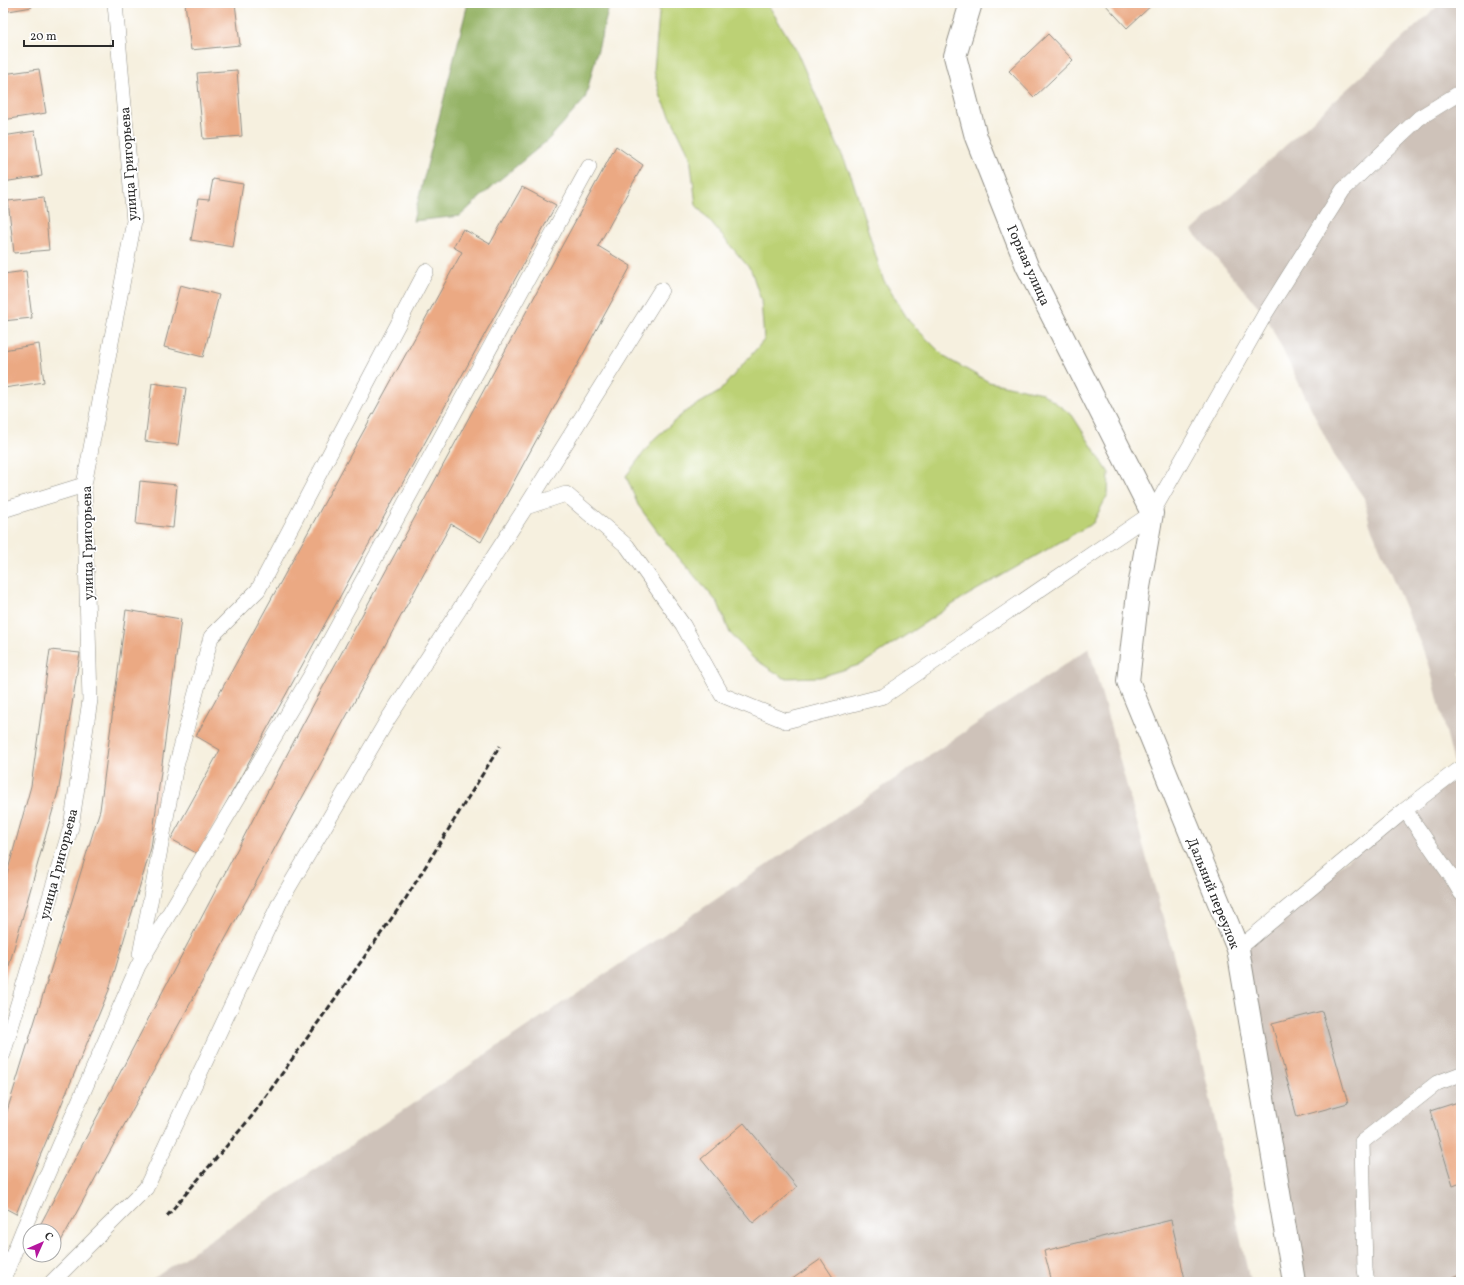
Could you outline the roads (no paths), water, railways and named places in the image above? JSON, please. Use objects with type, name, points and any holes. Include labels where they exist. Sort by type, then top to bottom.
[{"type":"street","name":"Горная улица","points":[[971,3],[955,56],[976,137],[1027,266],[1152,513]]},
{"type":"street","name":"Дальний переулок","points":[[1152,513],[1138,592],[1128,681],[1238,949],[1294,1282]]},
{"type":"lane","name":"улица Григорьева","points":[[3,1054],[71,827],[90,700],[84,485],[134,221],[115,3]]},
{"type":"lane","points":[[526,507],[566,494],[627,546],[683,625],[722,695],[786,722],[884,696],[1152,513],[1266,314],[1343,190],[1419,118],[1461,92]]},
{"type":"lane","points":[[3,1280],[22,1230],[138,966],[311,675],[589,167]]},
{"type":"lane","points":[[138,966],[175,770],[211,637],[258,590],[426,271]]},
{"type":"lane","points":[[52,1282],[146,1188],[280,902],[388,719],[526,507],[661,290]]},
{"type":"lane","points":[[3,510],[84,485]]},
{"type":"lane","points":[[1238,949],[1405,810],[1456,771],[1461,769]]},
{"type":"lane","points":[[1405,810],[1451,876],[1461,893]]},
{"type":"lane","points":[[1367,1282],[1365,1269],[1362,1142],[1437,1083],[1461,1074]]},
{"type":"railway","points":[[167,1216],[252,1116],[406,898],[500,746]]}]
